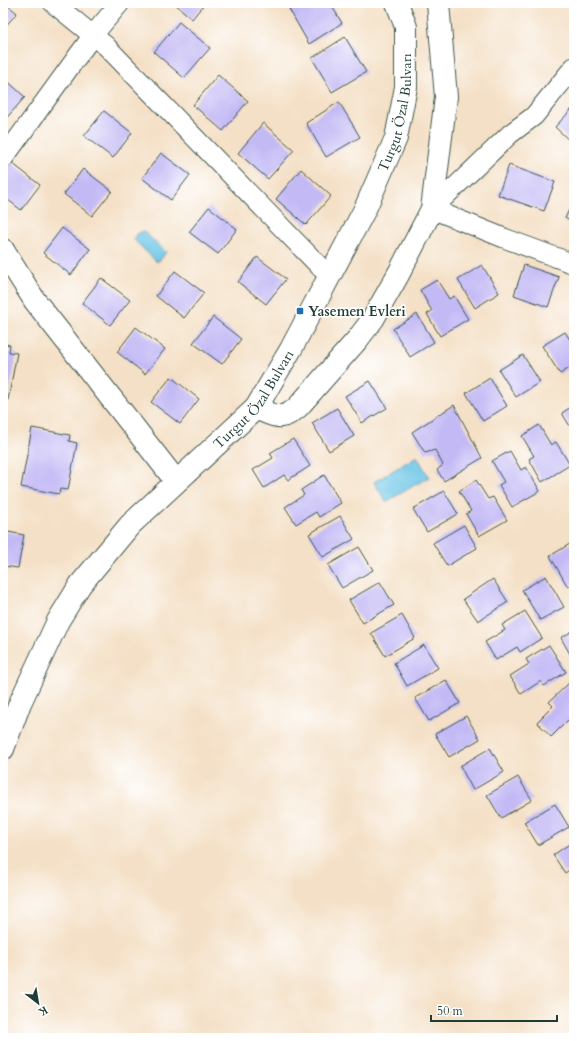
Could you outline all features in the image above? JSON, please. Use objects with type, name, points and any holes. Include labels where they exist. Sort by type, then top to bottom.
[{"type":"street","points":[[53,3],[112,52],[330,276]]},
{"type":"street","points":[[3,159],[93,35],[120,3]]},
{"type":"street","name":"Turgut Özal Bulvarı","points":[[3,749],[20,703],[56,627],[80,585],[130,525],[256,408],[291,349],[330,276],[365,209],[396,138],[406,87],[406,26],[397,3]]},
{"type":"street","points":[[432,209],[446,98],[438,3]]},
{"type":"street","points":[[256,408],[278,417],[288,415],[298,407],[358,340],[373,319],[432,209],[510,134],[534,116],[574,67]]},
{"type":"street","points":[[432,209],[574,264]]},
{"type":"street","points":[[3,250],[35,301],[176,481]]},
{"type":"water","points":[[143,231],[166,252],[157,262],[134,240],[137,234]]},
{"type":"water","points":[[417,456],[429,477],[386,502],[374,482]]},
{"type":"building","points":[[3,3],[17,13],[3,29]]},
{"type":"building","points":[[174,3],[205,3],[192,19]]},
{"type":"building","points":[[299,3],[330,3],[342,23],[309,44],[289,9]]},
{"type":"building","points":[[179,22],[210,48],[184,78],[154,52]]},
{"type":"building","points":[[345,37],[366,72],[332,92],[312,58]]},
{"type":"building","points":[[218,75],[248,101],[223,131],[193,105]]},
{"type":"building","points":[[3,77],[25,97],[3,122]]},
{"type":"building","points":[[339,102],[360,137],[326,157],[306,123]]},
{"type":"building","points":[[572,109],[574,111],[574,145],[555,127]]},
{"type":"building","points":[[104,111],[132,133],[113,158],[84,136]]},
{"type":"building","points":[[263,123],[294,150],[268,179],[238,153]]},
{"type":"building","points":[[161,153],[190,175],[171,200],[142,178]]},
{"type":"building","points":[[12,163],[40,185],[21,210],[3,196],[3,174]]},
{"type":"building","points":[[509,165],[555,182],[544,211],[498,195]]},
{"type":"building","points":[[83,169],[112,191],[92,216],[64,194]]},
{"type":"building","points":[[301,169],[331,196],[306,225],[276,199]]},
{"type":"building","points":[[574,200],[574,223],[565,218]]},
{"type":"building","points":[[209,207],[237,229],[218,254],[189,232]]},
{"type":"building","points":[[62,228],[90,249],[71,275],[43,253]]},
{"type":"building","points":[[257,257],[286,279],[266,304],[238,282]]},
{"type":"building","points":[[482,265],[499,293],[475,308],[458,280]]},
{"type":"building","points":[[524,265],[559,277],[548,307],[514,295]]},
{"type":"building","points":[[175,271],[204,293],[184,318],[156,296]]},
{"type":"building","points":[[101,278],[130,300],[110,325],[82,303]]},
{"type":"building","points":[[437,280],[449,299],[454,296],[468,319],[440,336],[427,314],[432,311],[420,290]]},
{"type":"building","points":[[417,314],[434,342],[410,357],[393,329]]},
{"type":"building","points":[[213,317],[241,339],[222,364],[193,343]]},
{"type":"building","points":[[136,327],[165,349],[145,374],[117,352]]},
{"type":"building","points":[[565,332],[574,346],[574,365],[560,374],[542,346]]},
{"type":"building","points":[[3,344],[10,345],[9,352],[17,353],[8,400],[3,400]]},
{"type":"building","points":[[523,355],[540,382],[516,397],[499,370]]},
{"type":"building","points":[[171,377],[199,399],[180,424],[151,402]]},
{"type":"building","points":[[490,378],[507,406],[483,421],[466,393]]},
{"type":"building","points":[[370,381],[387,408],[362,423],[345,396]]},
{"type":"building","points":[[454,405],[482,458],[444,481],[437,470],[443,465],[435,450],[425,453],[412,432]]},
{"type":"building","points":[[574,405],[574,433],[562,413]]},
{"type":"building","points":[[337,408],[354,436],[329,451],[312,423]]},
{"type":"building","points":[[539,425],[551,445],[556,442],[570,465],[542,482],[529,459],[534,456],[522,436]]},
{"type":"building","points":[[32,428],[70,435],[69,441],[77,443],[68,490],[60,489],[59,494],[21,487]]},
{"type":"building","points":[[293,439],[310,466],[288,480],[284,475],[264,488],[253,470],[273,458],[270,453]]},
{"type":"building","points":[[510,451],[521,470],[526,467],[540,491],[512,507],[499,485],[504,482],[492,461]]},
{"type":"building","points":[[324,475],[341,503],[319,517],[316,512],[296,524],[285,507],[304,495],[301,490]]},
{"type":"building","points":[[476,480],[488,499],[493,497],[507,520],[479,536],[466,514],[471,511],[459,491]]},
{"type":"building","points":[[444,491],[458,514],[427,532],[413,509]]},
{"type":"building","points":[[340,516],[354,539],[323,557],[309,534]]},
{"type":"building","points":[[464,525],[477,548],[447,566],[433,543]]},
{"type":"building","points":[[3,531],[24,535],[18,568],[3,566]]},
{"type":"building","points":[[573,542],[574,583],[568,587],[550,556]]},
{"type":"building","points":[[359,547],[373,570],[342,588],[328,565]]},
{"type":"building","points":[[546,576],[564,607],[540,620],[522,590]]},
{"type":"building","points":[[493,579],[508,602],[478,621],[463,599]]},
{"type":"building","points":[[380,582],[394,605],[363,623],[349,600]]},
{"type":"building","points":[[525,611],[542,638],[520,652],[517,647],[496,660],[485,642],[505,630],[502,625]]},
{"type":"building","points":[[402,615],[415,638],[385,656],[371,633]]},
{"type":"building","points":[[574,630],[574,661],[561,638]]},
{"type":"building","points":[[424,645],[438,668],[407,686],[394,663]]},
{"type":"building","points":[[549,645],[566,672],[544,686],[541,681],[521,694],[510,676],[529,664],[526,659]]},
{"type":"building","points":[[446,680],[460,703],[429,721],[415,698]]},
{"type":"building","points":[[569,683],[574,688],[574,723],[572,724],[568,720],[551,737],[537,722],[553,706],[549,702]]},
{"type":"building","points":[[466,716],[480,739],[449,757],[435,734]]},
{"type":"building","points":[[490,748],[504,772],[473,790],[460,766]]},
{"type":"building","points":[[518,777],[532,800],[501,818],[487,795]]},
{"type":"building","points":[[555,804],[569,827],[538,845],[524,822]]},
{"type":"building","points":[[574,841],[574,867],[565,873],[553,855]]},
{"type":"place","name":"Yasemen Evleri","points":[[300,311]]}]
